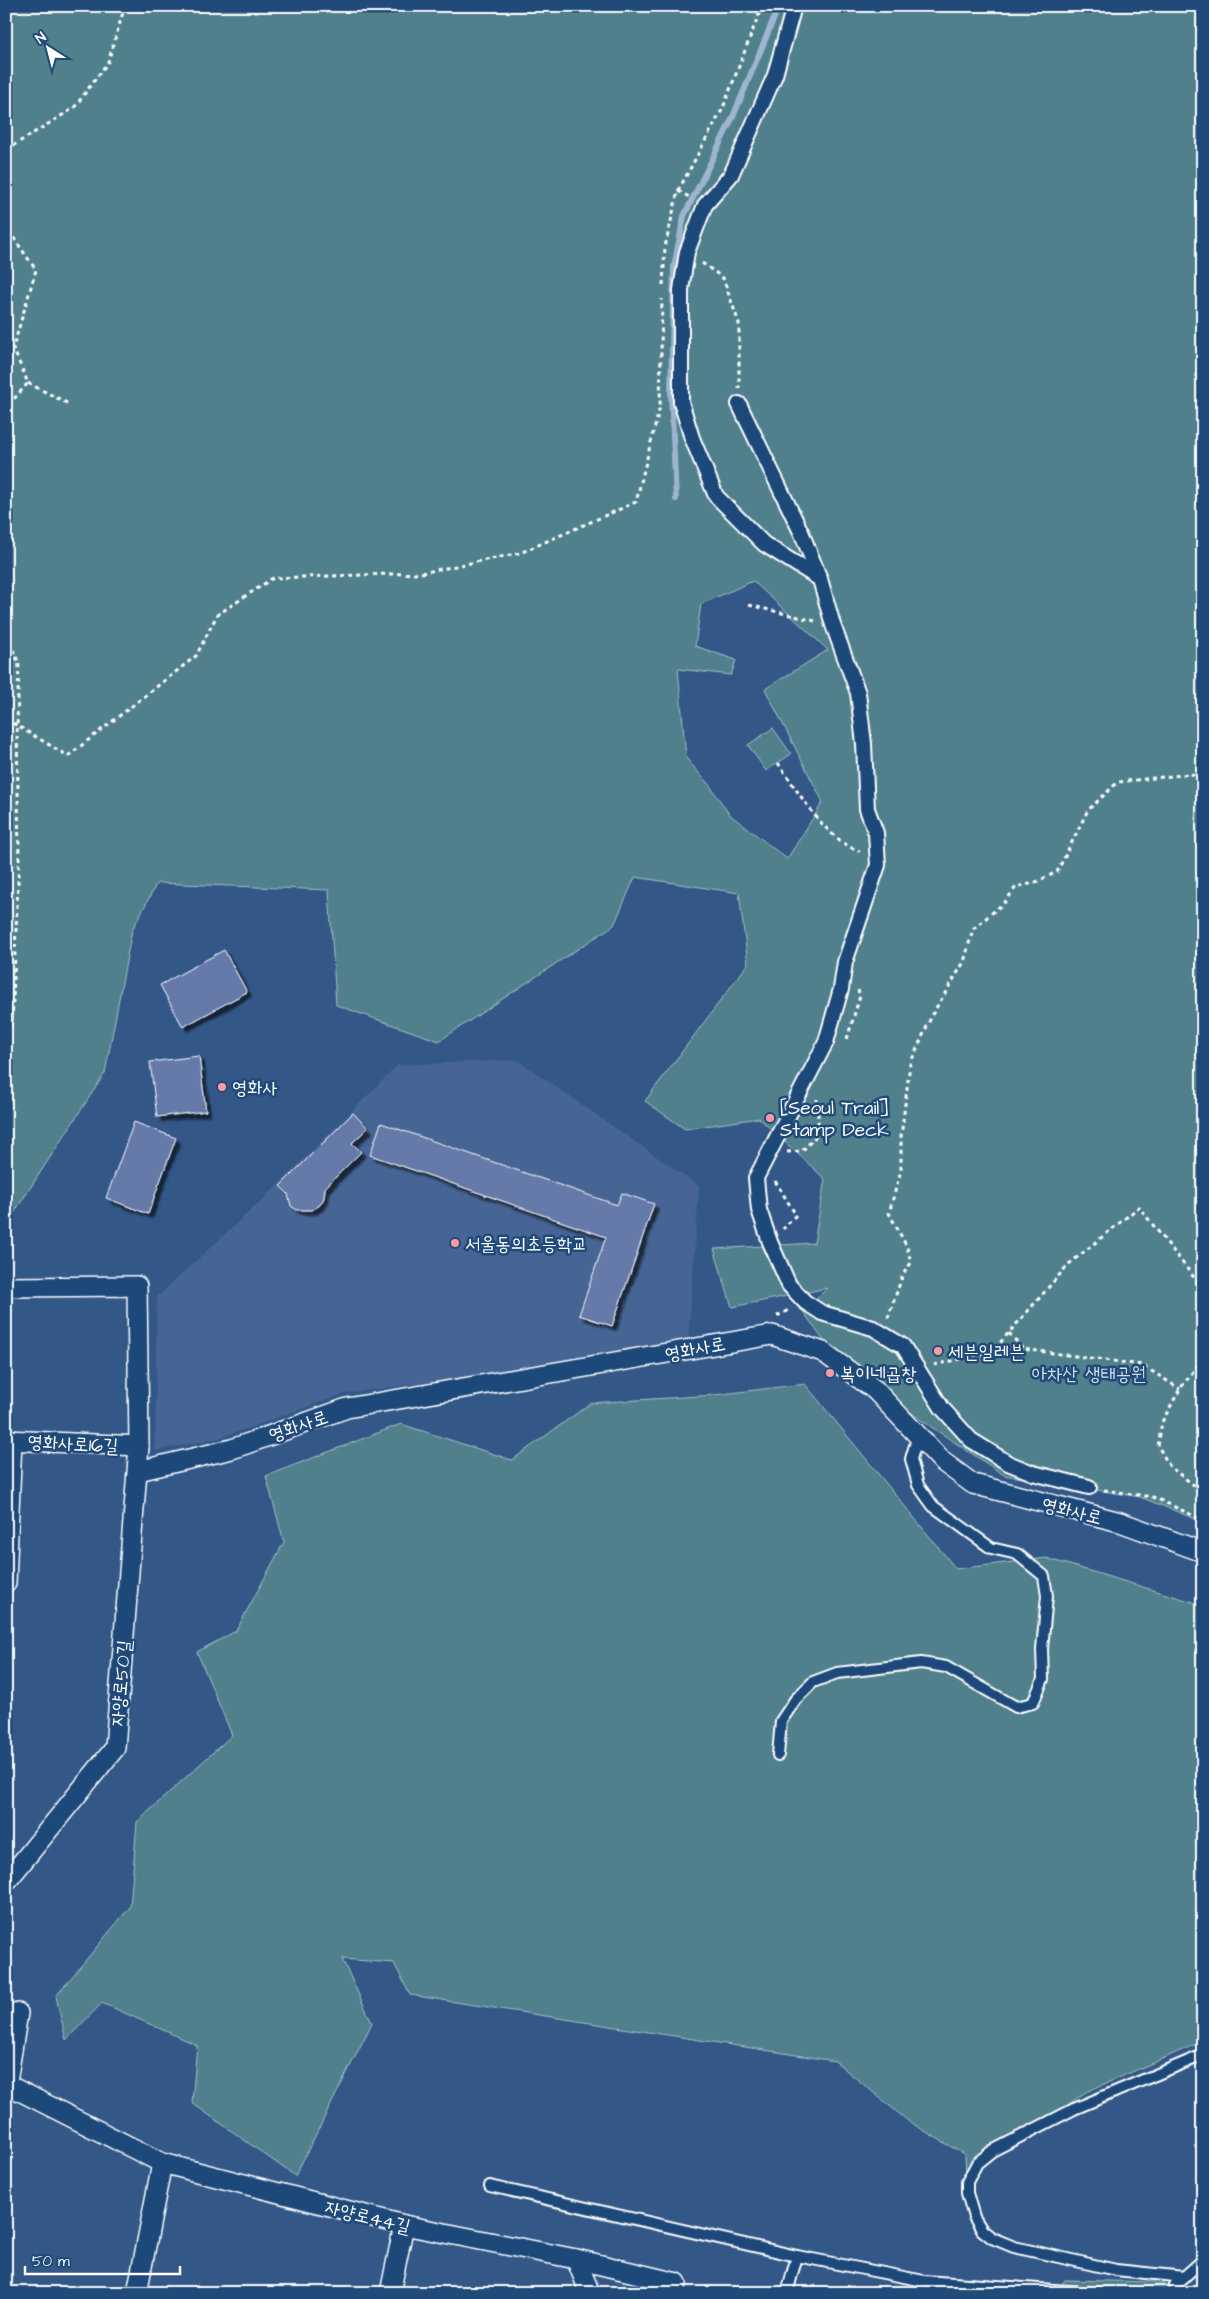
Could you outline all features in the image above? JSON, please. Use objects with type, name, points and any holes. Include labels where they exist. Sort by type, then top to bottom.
[{"type":"street","points":[[794,6],[775,75],[731,175],[704,205],[687,252],[681,290],[681,402],[692,438],[716,496],[764,544],[820,579]]},
{"type":"street","points":[[739,404],[802,534],[820,579],[833,626],[858,692],[864,744],[866,808],[876,833],[878,866],[845,962],[841,989],[826,1042],[756,1178],[759,1210],[770,1242],[789,1285],[805,1302],[822,1313],[873,1328],[903,1346],[942,1408],[971,1440],[1008,1463],[1033,1473],[1089,1487]]},
{"type":"street","points":[[6,1288],[137,1286],[139,1446]]},
{"type":"street","name":"영화사로","points":[[138,1472],[232,1449],[347,1408],[772,1334],[823,1352],[875,1390],[944,1462],[973,1484],[1120,1522],[1203,1552]]},
{"type":"street","points":[[6,1583],[9,1440]]},
{"type":"street","name":"영화사로16길","points":[[9,1440],[139,1446]]},
{"type":"street","name":"자양로50길","points":[[6,1882],[115,1748],[139,1446]]},
{"type":"street","points":[[7,2085],[18,2013]]},
{"type":"street","name":"자양로44길","points":[[7,2085],[162,2163],[404,2226],[576,2259],[677,2283]]},
{"type":"street","points":[[141,2292],[162,2163]]},
{"type":"street","points":[[390,2293],[404,2226]]},
{"type":"street","points":[[576,2259],[590,2293]]},
{"type":"lane","points":[[778,1754],[781,1721],[795,1700],[813,1682],[837,1673],[921,1663],[946,1667],[1016,1707],[1033,1703],[1043,1679],[1042,1649],[1047,1596],[1044,1576],[1017,1554],[991,1548],[933,1506],[918,1485],[911,1459],[918,1435]]},
{"type":"lane","points":[[1184,2277],[1116,2270],[1014,2247],[992,2238],[982,2230],[974,2217],[967,2193],[967,2182],[977,2163],[992,2151],[1074,2108],[1203,2055]]},
{"type":"lane","points":[[490,2186],[797,2256],[924,2281],[1100,2293]]},
{"type":"lane","points":[[787,2293],[797,2256]]},
{"type":"lane","points":[[1175,2285],[1203,2260]]},
{"type":"lane","points":[[919,2293],[924,2281]]},
{"type":"path","points":[[6,150],[74,108],[108,62],[125,6]]},
{"type":"path","points":[[6,719],[68,756],[196,656],[217,615],[274,578],[421,574],[520,553],[636,502],[660,406],[665,247],[678,191],[723,108],[762,6]]},
{"type":"path","points":[[6,191],[9,231],[36,270],[13,348],[28,383],[69,404]]},
{"type":"path","points":[[687,252],[723,278],[739,323],[739,404]]},
{"type":"path","points":[[6,408],[28,383]]},
{"type":"path","points":[[749,605],[833,626]]},
{"type":"path","points":[[6,635],[19,663],[17,726],[19,859],[12,1023],[6,1036]]},
{"type":"path","points":[[778,763],[839,841],[854,849],[877,856]]},
{"type":"path","points":[[884,1335],[902,1274],[911,1263],[907,1247],[889,1213],[901,1170],[901,1137],[910,1064],[933,1013],[964,962],[973,929],[1006,902],[1016,887],[1040,881],[1057,872],[1088,810],[1118,782],[1190,774],[1203,776]]},
{"type":"path","points":[[845,962],[860,996],[846,1041]]},
{"type":"path","points":[[785,1152],[802,1151],[819,1133],[816,1093]]},
{"type":"path","points":[[770,1242],[796,1215],[772,1178]]},
{"type":"path","points":[[916,1369],[992,1352],[1069,1264],[1139,1207],[1203,1290]]},
{"type":"path","points":[[1009,1332],[1023,1349],[1142,1366],[1180,1389]]},
{"type":"path","points":[[1203,1358],[1180,1389],[1162,1422],[1158,1446],[1170,1467],[1203,1492]]},
{"type":"path","points":[[1089,1487],[1153,1497],[1203,1520]]},
{"type":"shaded area","name":"서울동의초등학교","points":[[517,1060],[699,1186],[688,1342],[615,1358],[347,1393],[219,1438],[155,1451],[157,1297],[275,1188],[398,1065]]},
{"type":"green space","name":"아차산 생태공원","points":[[6,6],[1203,6],[1203,1522],[1140,1497],[1004,1475],[921,1420],[831,1351],[802,1310],[828,1288],[732,1307],[714,1249],[814,1243],[825,1179],[759,1118],[685,1129],[645,1101],[748,964],[739,893],[635,877],[614,925],[439,1041],[336,1005],[329,890],[157,883],[132,930],[105,1073],[6,1225]],"holes":[[[753,581],[828,650],[765,689],[823,802],[787,859],[729,814],[710,786],[686,758],[678,669],[731,675],[736,660],[695,646],[701,604]]]},
{"type":"green space","points":[[773,728],[791,754],[766,771],[748,745]]},
{"type":"green space","points":[[805,1384],[956,1569],[1046,1558],[1203,1605],[1203,2041],[1086,2092],[966,2176],[965,2155],[908,2121],[835,2061],[410,1995],[394,1963],[342,1959],[372,2023],[295,2176],[192,2103],[197,2045],[102,2003],[66,2040],[56,1996],[130,1907],[137,1822],[232,1735],[197,1652],[236,1631],[284,1542],[266,1476],[401,1424],[512,1460],[591,1403],[714,1395]]},
{"type":"green space","points":[[1065,2280],[1154,2282],[1203,2293],[1056,2293]]},
{"type":"building","points":[[224,950],[247,992],[183,1027],[160,985]]},
{"type":"building","points":[[199,1056],[206,1111],[157,1117],[150,1062]]},
{"type":"building","points":[[353,1113],[368,1128],[352,1143],[361,1152],[325,1188],[324,1198],[320,1205],[312,1210],[297,1210],[291,1206],[288,1194],[280,1186]]},
{"type":"building","points":[[134,1122],[176,1138],[148,1214],[106,1198]]},
{"type":"building","points":[[381,1123],[617,1205],[622,1193],[654,1204],[612,1326],[579,1315],[606,1237],[370,1155]]},
{"type":"waterway","points":[[676,499],[671,393],[674,267],[684,216],[733,117],[779,6]]},
{"type":"place","name":"영화사","points":[[222,1087]]},
{"type":"place","name":"[Seoul Trail] Stamp Deck","points":[[770,1118]]},
{"type":"place","name":"서울동의초등학교","points":[[455,1243]]},
{"type":"place","name":"세븐일레븐","points":[[938,1351]]},
{"type":"place","name":"복이네곱창","points":[[830,1373]]}]
